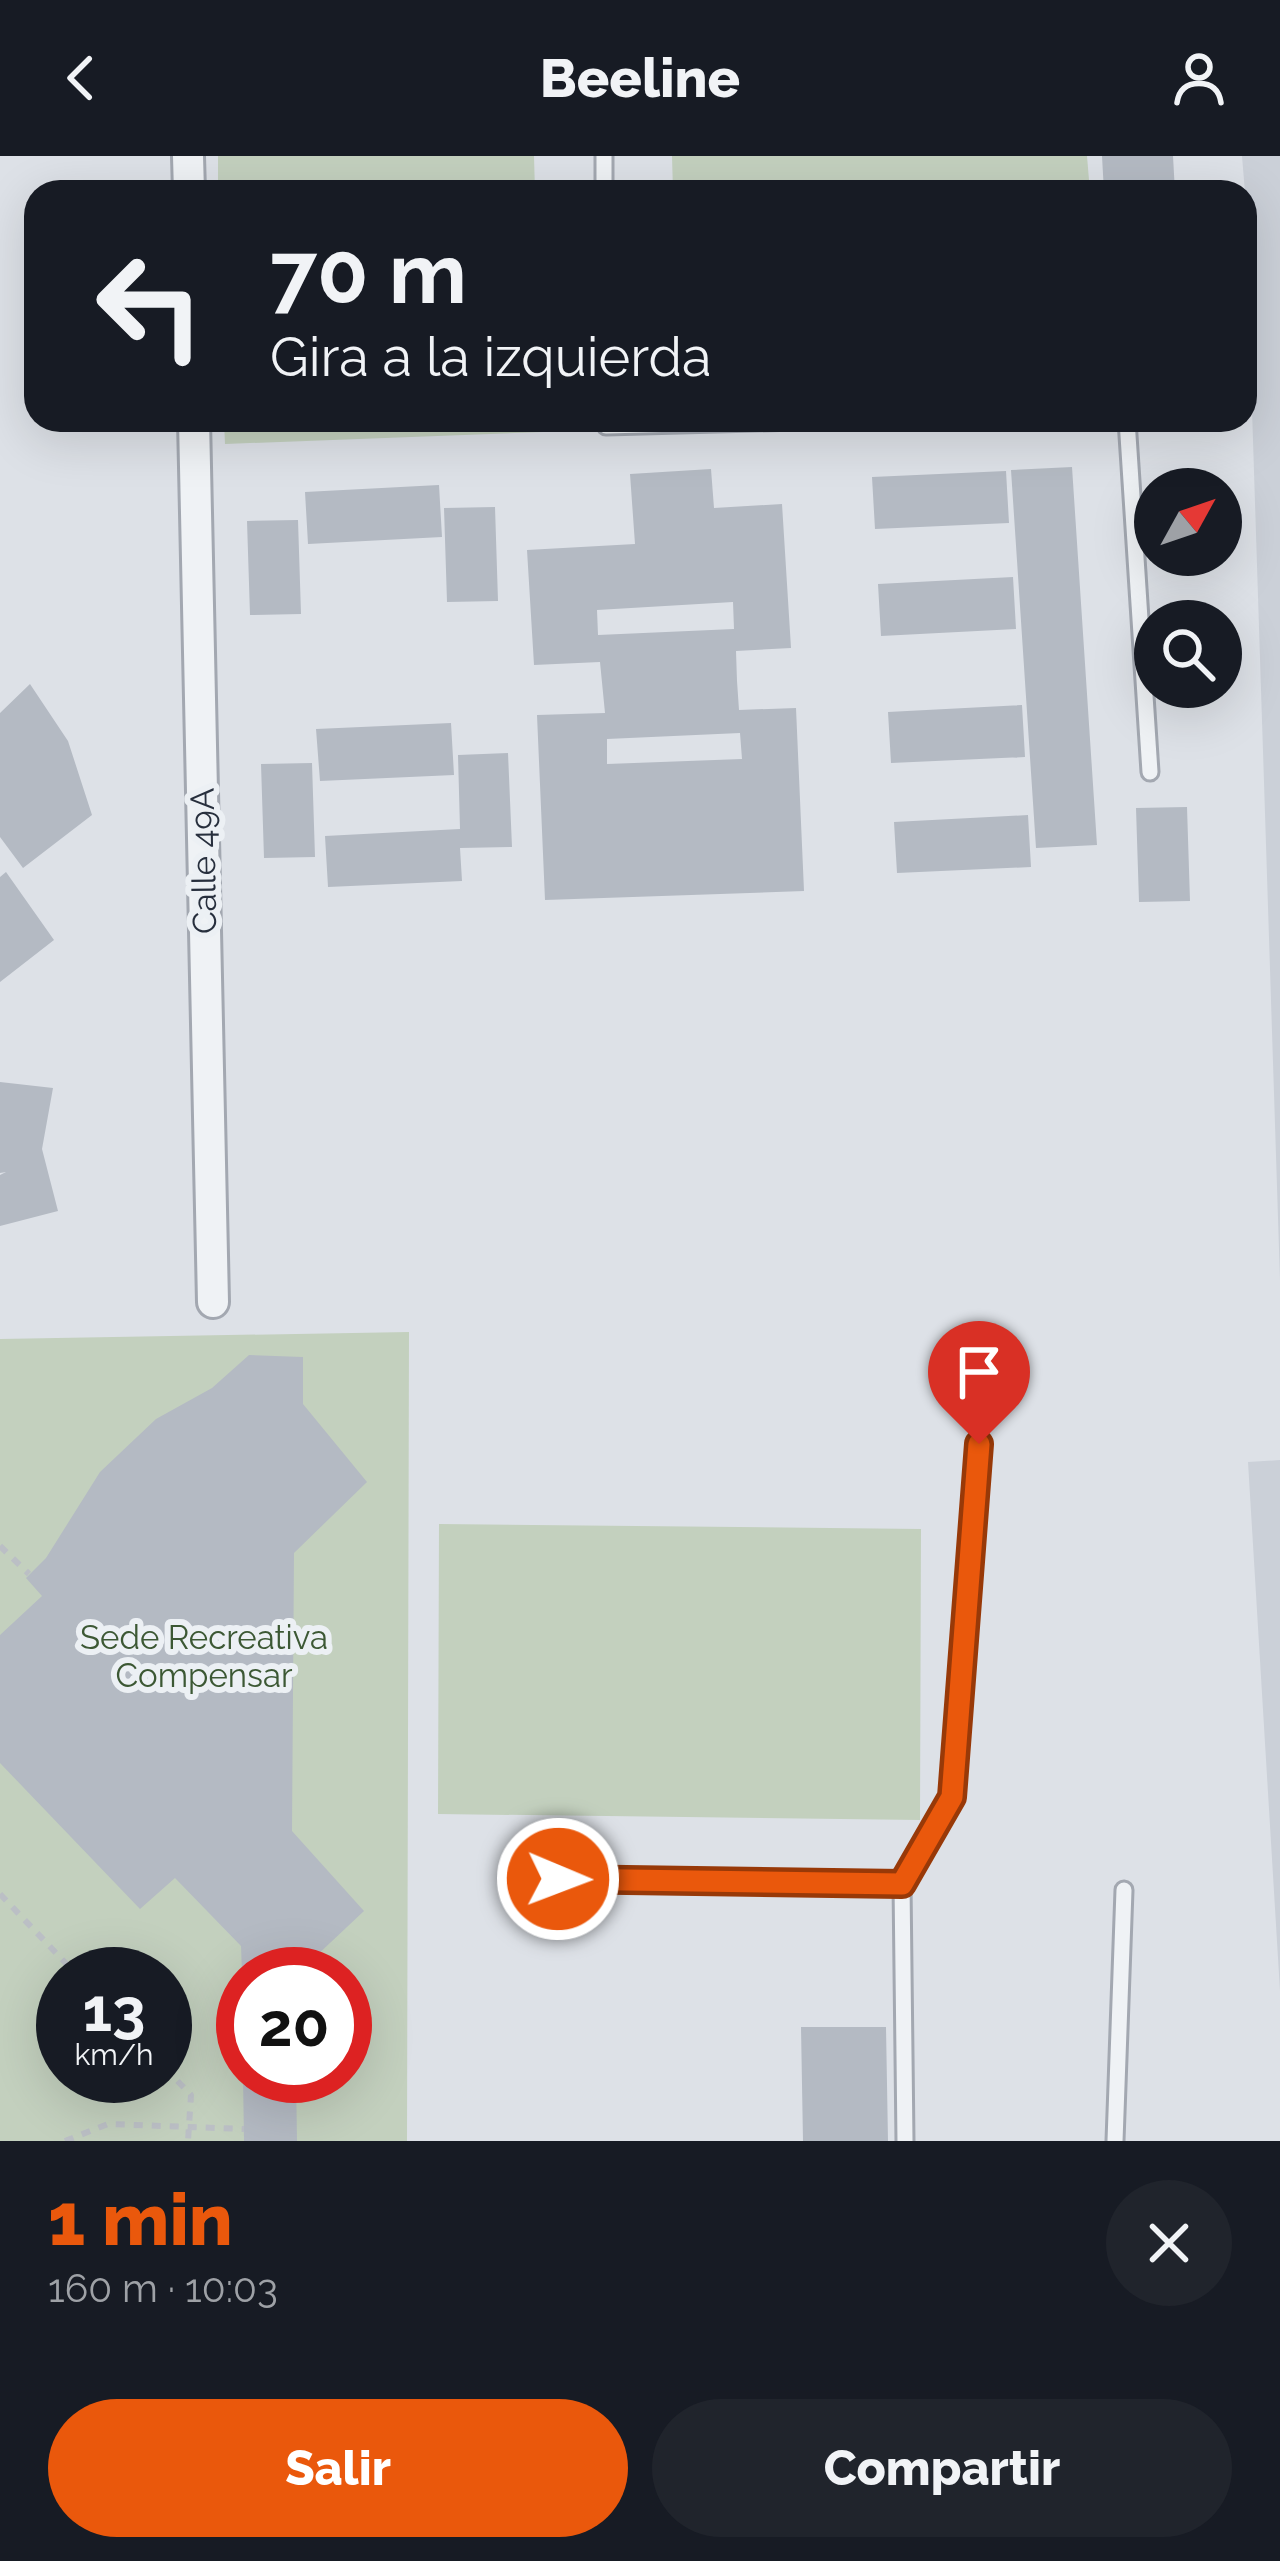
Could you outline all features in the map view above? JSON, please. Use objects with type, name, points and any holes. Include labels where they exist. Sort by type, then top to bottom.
[{"type":"street","name":"Calle 49A","points":[[194,432],[213,1302]]},
{"type":"lane","points":[[1127,432],[1150,772]]},
{"type":"lane","points":[[905,2141],[902,1884],[952,1797],[979,1444]]},
{"type":"lane","points":[[558,1879],[902,1884]]},
{"type":"lane","points":[[1115,2141],[1124,1891]]},
{"type":"path","points":[[0,1546],[29,1574]]},
{"type":"path","points":[[0,1894],[50,1947]]},
{"type":"path","points":[[188,2141],[190,2103]]},
{"type":"path","points":[[65,2141],[108,2123],[244,2129]]},
{"type":"shaded area","points":[[1242,156],[1280,156],[1280,1280],[1253,432],[1257,432],[1257,180],[1244,180]]},
{"type":"shaded area","points":[[1280,1460],[1280,1991],[1248,1462]]},
{"type":"green space","points":[[218,156],[534,156],[535,180],[218,180]]},
{"type":"green space","points":[[672,156],[1087,156],[1089,180],[673,180]]},
{"type":"green space","points":[[224,432],[543,432],[225,444]]},
{"type":"green space","name":"Sede Recreativa Compensar","points":[[409,1332],[407,2141],[0,2141],[0,1339]]},
{"type":"green space","points":[[439,1524],[921,1529],[920,1820],[438,1814]]},
{"type":"building","points":[[1102,156],[1173,156],[1174,180],[1103,180]]},
{"type":"building","points":[[1072,467],[1097,845],[1036,848],[1011,470]]},
{"type":"building","points":[[711,469],[714,508],[782,504],[791,648],[736,651],[737,681],[739,710],[796,708],[804,891],[545,900],[537,715],[605,713],[600,662],[534,665],[527,550],[635,544],[630,474]],"holes":[[[733,602],[734,629],[598,635],[597,610]],[[740,733],[742,759],[607,764],[607,739]]]},
{"type":"building","points":[[1006,471],[1009,523],[875,529],[872,477]]},
{"type":"building","points":[[439,485],[442,537],[308,544],[305,492]]},
{"type":"building","points":[[495,507],[498,601],[447,602],[444,508]]},
{"type":"building","points":[[298,520],[301,614],[250,615],[247,521]]},
{"type":"building","points":[[1013,577],[1016,629],[881,636],[878,584]]},
{"type":"building","points":[[30,684],[68,741],[92,815],[23,868],[0,837],[0,713]]},
{"type":"building","points":[[1022,705],[1025,757],[891,763],[888,712]]},
{"type":"building","points":[[451,723],[454,775],[320,781],[316,729]]},
{"type":"building","points":[[508,753],[512,847],[460,848],[462,881],[328,887],[325,836],[460,829],[458,755]]},
{"type":"building","points":[[312,763],[315,857],[264,858],[261,764]]},
{"type":"building","points":[[1187,807],[1190,901],[1139,902],[1136,808]]},
{"type":"building","points":[[1028,815],[1031,867],[897,873],[894,822]]},
{"type":"building","points":[[6,872],[54,940],[0,982],[0,877]]},
{"type":"building","points":[[0,1082],[53,1088],[42,1149],[58,1211],[0,1226],[0,1175],[6,1172],[0,1173]]},
{"type":"building","points":[[249,1355],[303,1357],[303,1404],[367,1482],[294,1553],[292,1831],[364,1911],[326,1947],[241,1947],[175,1878],[140,1909],[0,1763],[0,1635],[42,1596],[26,1578],[46,1558],[100,1472],[156,1419],[212,1388]]},
{"type":"building","points":[[801,2027],[886,2027],[888,2141],[803,2141]]},
{"type":"building","points":[[243,2103],[296,2103],[297,2141],[244,2141]]},
{"type":"route","points":[[558,1879],[902,1884],[952,1797],[979,1444]]}]
